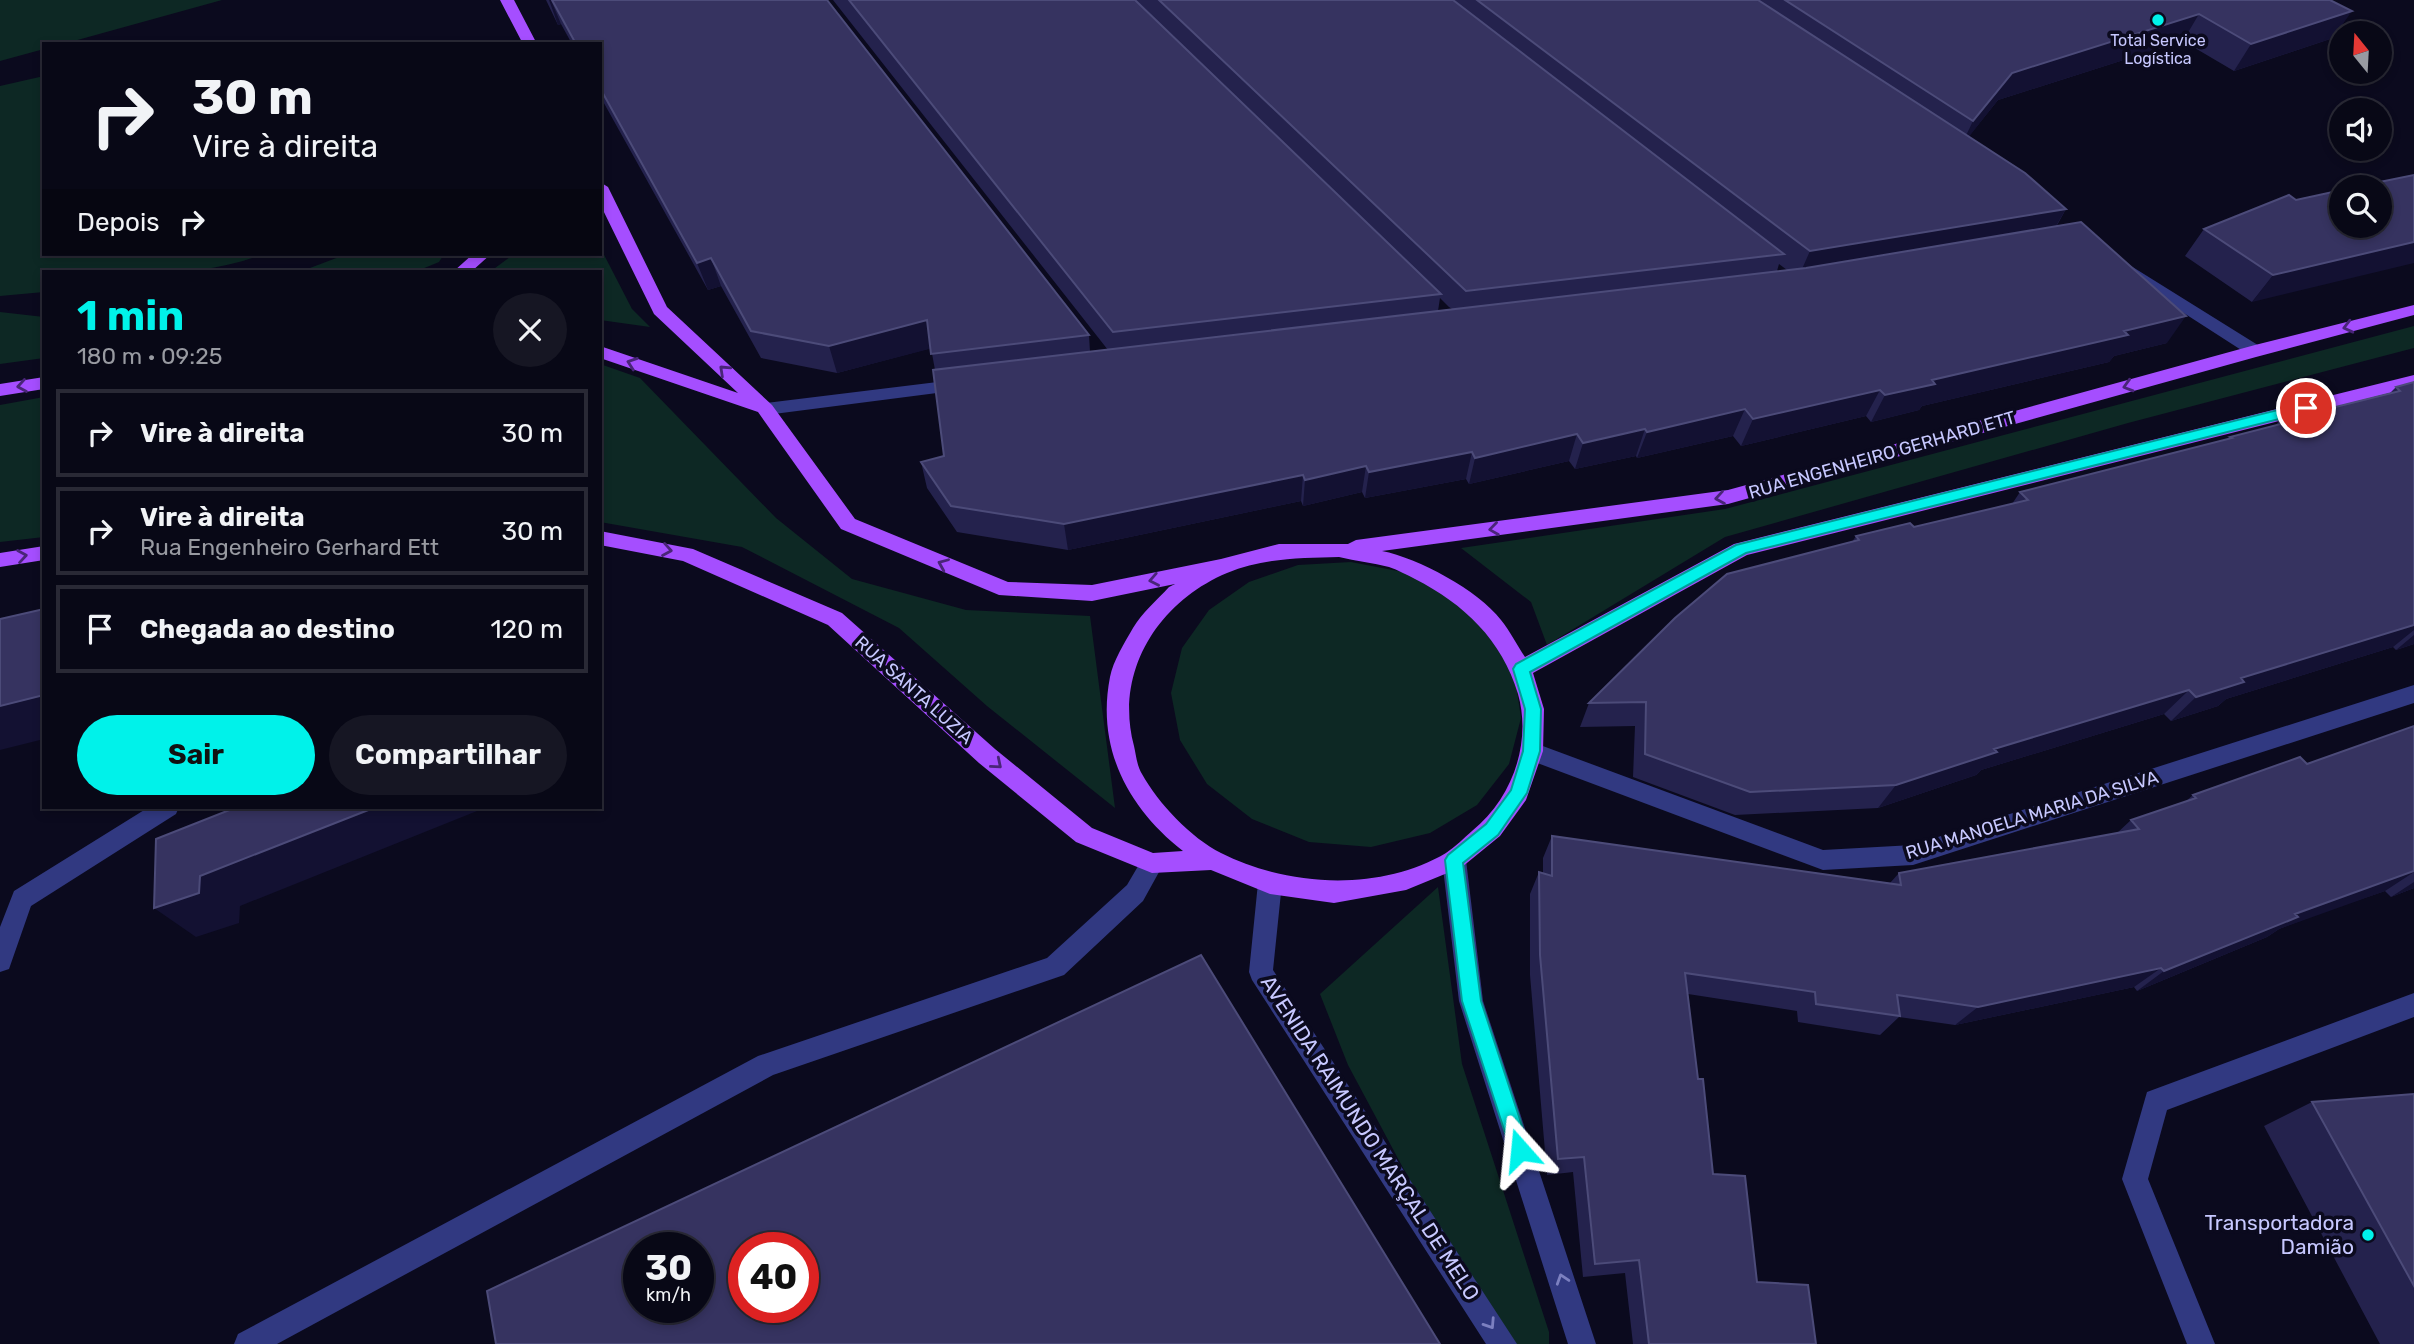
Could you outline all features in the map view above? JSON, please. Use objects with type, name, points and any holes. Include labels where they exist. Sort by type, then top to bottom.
[{"type":"main road","points":[[507,0],[529,42]]},
{"type":"main road","points":[[602,191],[660,310],[766,409],[848,524],[1006,590],[1092,593],[1221,567],[1279,551],[1339,550],[1396,561],[1450,587],[1492,623],[1521,669],[1533,709],[1532,751],[1518,793],[1492,829],[1454,860],[1398,883],[1334,892],[1270,883],[1211,860],[1163,822],[1130,775],[1117,724],[1121,675],[1142,631],[1176,593],[1221,567]]},
{"type":"main road","points":[[463,270],[481,256]]},
{"type":"main road","name":"RUA ENGENHEIRO GERHARD ETT","points":[[1339,550],[1728,497],[2255,351],[2414,310]]},
{"type":"main road","points":[[602,353],[766,409]]},
{"type":"main road","points":[[1521,669],[1741,549],[2414,381]]},
{"type":"main road","points":[[0,390],[42,383]]},
{"type":"main road","name":"RUA SANTA LUZIA","points":[[602,538],[686,554],[835,619],[987,755],[1084,835],[1152,863],[1211,860]]},
{"type":"main road","points":[[0,560],[42,553]]},
{"type":"street","points":[[2104,254],[2255,351]]},
{"type":"street","points":[[766,409],[985,383]]},
{"type":"street","name":"RUA MANOELA MARIA DA SILVA","points":[[1532,751],[1823,860],[1913,855],[2414,694]]},
{"type":"street","points":[[0,961],[22,899],[164,809]]},
{"type":"street","points":[[1454,860],[1471,1001],[1582,1344]]},
{"type":"street","points":[[248,1344],[767,1065],[1055,967],[1135,893],[1152,863]]},
{"type":"street","name":"AVENIDA RAIMUNDO MARÇAL DE MELO","points":[[1270,883],[1261,972],[1503,1344]]},
{"type":"street","points":[[2201,1344],[2135,1179],[2156,1101],[2414,1004]]},
{"type":"green space","points":[[0,0],[222,0],[70,42],[42,42],[42,50],[0,61]]},
{"type":"green space","points":[[42,76],[42,256],[256,256],[192,270],[42,270],[42,292],[0,296],[0,86]]},
{"type":"green space","points":[[602,251],[632,309],[650,327],[602,320],[602,270],[492,270],[511,256],[602,256]]},
{"type":"green space","points":[[342,256],[443,256],[439,262],[419,270],[305,270]]},
{"type":"green space","points":[[0,312],[42,317],[42,358],[0,364]]},
{"type":"green space","points":[[2414,326],[2414,348],[2128,423],[1725,537],[1547,645],[1531,602],[1461,548],[1725,509]]},
{"type":"green space","points":[[602,365],[640,378],[776,518],[852,579],[966,610],[1090,616],[1115,808],[987,706],[899,628],[742,547],[602,522]]},
{"type":"green space","points":[[42,397],[42,537],[0,542],[0,405]]},
{"type":"green space","points":[[1351,562],[1403,572],[1451,595],[1489,629],[1514,671],[1521,718],[1509,764],[1477,805],[1430,833],[1371,847],[1309,842],[1252,819],[1207,784],[1180,740],[1171,693],[1182,648],[1209,610],[1249,582],[1298,565]]},
{"type":"green space","points":[[1438,887],[1462,1064],[1549,1332],[1549,1344],[1504,1344],[1487,1325],[1348,1065],[1320,994]]},
{"type":"building","points":[[552,0],[827,0],[1089,335],[931,354],[927,320],[829,346],[751,331],[711,258],[697,263],[602,92],[602,42],[575,42]]},
{"type":"building","points":[[849,0],[1135,0],[1441,294],[1113,332]]},
{"type":"building","points":[[1159,0],[1453,0],[1784,254],[1466,291]]},
{"type":"building","points":[[1477,0],[1758,0],[2025,173],[2066,209],[1810,251]]},
{"type":"building","points":[[1785,0],[2330,0],[2352,11],[2251,44],[2199,14],[2012,73],[1973,121]]},
{"type":"building","points":[[2414,175],[2414,242],[2273,275],[2204,229],[2289,195],[2296,200],[2329,193],[2329,238],[2392,238],[2392,179]]},
{"type":"building","points":[[2081,222],[2186,316],[2124,331],[2128,335],[1932,380],[1935,384],[1885,395],[1880,390],[1753,419],[1745,409],[1647,432],[1645,429],[1583,443],[1577,434],[1475,458],[1472,452],[1369,472],[1366,466],[1305,480],[1303,475],[1064,524],[951,506],[921,462],[944,456],[933,370],[1806,268]]},
{"type":"building","points":[[2414,382],[2414,625],[2241,678],[2244,682],[2196,697],[2189,690],[1994,749],[1997,752],[1896,785],[1750,792],[1645,754],[1646,702],[1589,703],[1675,618],[1727,574],[1859,540],[1856,536],[1910,523],[1914,527],[2028,500],[2020,492],[2232,438],[2230,437],[2281,424],[2279,421],[2400,391],[2396,387]]},
{"type":"building","points":[[42,609],[42,696],[0,706],[0,619]]},
{"type":"building","points":[[2414,726],[2414,871],[2295,914],[2298,917],[2164,971],[2161,968],[1978,1007],[1897,995],[1900,1016],[1816,1004],[1815,992],[1685,973],[1698,1079],[1703,1079],[1713,1174],[1745,1176],[1757,1282],[1808,1285],[1816,1344],[1649,1344],[1639,1260],[1595,1264],[1584,1157],[1558,1159],[1540,955],[1539,872],[1552,876],[1552,836],[1901,885],[1899,873],[2139,829],[2131,820],[2196,798],[2193,795],[2300,757],[2307,764]]},
{"type":"building","points":[[232,809],[371,809],[200,876],[199,893],[154,908],[156,839]]},
{"type":"building","points":[[1201,955],[1440,1344],[496,1344],[487,1291]]},
{"type":"building","points":[[2414,1094],[2414,1286],[2312,1102]]},
{"type":"place","name":"Total Service Logística","points":[[2158,20]]},
{"type":"place","name":"Transportadora Damião","points":[[2368,1235]]},
{"type":"route","points":[[1520,1150],[1471,1001],[1454,860],[1492,829],[1518,793],[1532,751],[1533,709],[1521,669],[1741,549],[2306,408]]}]
